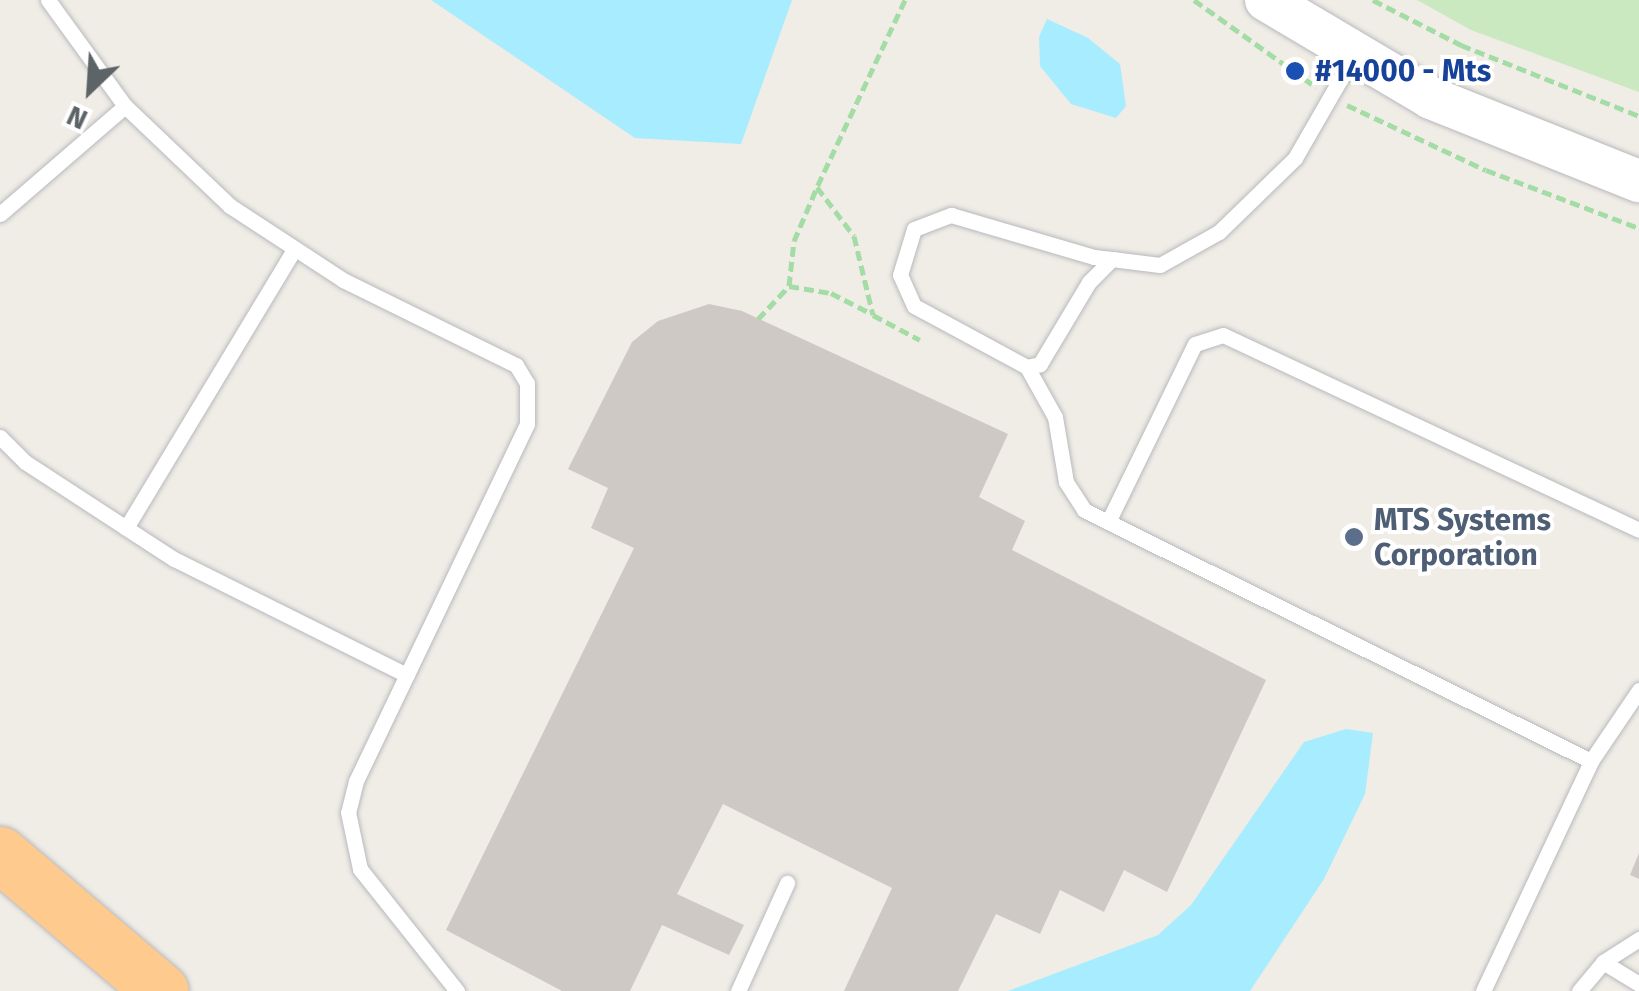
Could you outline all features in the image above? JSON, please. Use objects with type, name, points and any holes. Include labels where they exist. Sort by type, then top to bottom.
[{"type":"highway","points":[[0,854],[161,991]]},
{"type":"highway","points":[[117,953],[172,991]]},
{"type":"street","points":[[1266,0],[1353,57],[1482,120],[1639,182]]},
{"type":"lane","points":[[48,0],[125,106],[216,194],[294,250],[516,364],[527,383],[527,424],[356,782],[348,812],[350,841],[383,904],[457,991]]},
{"type":"lane","points":[[1353,57],[1296,158],[1219,232],[1160,264],[1112,259],[951,214],[914,228],[900,275],[914,306],[1026,366],[1055,417],[1066,482],[1084,510],[1591,761]]},
{"type":"lane","points":[[0,214],[125,106]]},
{"type":"lane","points":[[126,528],[294,250]]},
{"type":"lane","points":[[1026,366],[1040,364],[1089,282],[1112,259]]},
{"type":"lane","points":[[1108,522],[1195,344],[1223,334],[1639,530]]},
{"type":"lane","points":[[0,437],[26,462],[174,560],[407,675]]},
{"type":"lane","points":[[1483,991],[1591,761],[1639,690]]},
{"type":"lane","points":[[738,991],[787,883]]},
{"type":"lane","points":[[1579,991],[1603,962],[1639,940]]},
{"type":"lane","points":[[1603,962],[1639,984]]},
{"type":"path","points":[[758,319],[790,286],[794,241],[904,0]]},
{"type":"path","points":[[1373,0],[1460,45],[1639,116]]},
{"type":"path","points":[[816,187],[854,236],[873,315]]},
{"type":"path","points":[[790,286],[831,293],[920,340]]},
{"type":"green space","points":[[1417,0],[1639,0],[1639,92],[1471,30]]},
{"type":"water","points":[[431,0],[792,0],[741,144],[635,138]]},
{"type":"water","points":[[1047,19],[1088,38],[1120,64],[1126,106],[1116,118],[1071,104],[1040,66],[1039,37]]},
{"type":"water","points":[[1346,729],[1373,733],[1365,794],[1324,879],[1250,991],[1008,991],[1158,935],[1191,905],[1304,742]]},
{"type":"building","points":[[709,304],[742,311],[1008,434],[979,497],[1025,521],[1012,550],[1266,680],[1167,892],[1124,870],[1104,912],[1060,890],[1040,934],[996,914],[958,991],[844,991],[892,888],[723,804],[677,894],[744,925],[729,955],[662,925],[630,991],[562,991],[446,930],[634,548],[591,528],[608,488],[568,469],[632,342],[658,321]]},
{"type":"building","points":[[1639,853],[1639,879],[1630,875]]},
{"type":"place","name":"#14000 - Mts","points":[[1295,71]]},
{"type":"place","name":"MTS Systems Corporation","points":[[1354,537]]}]
